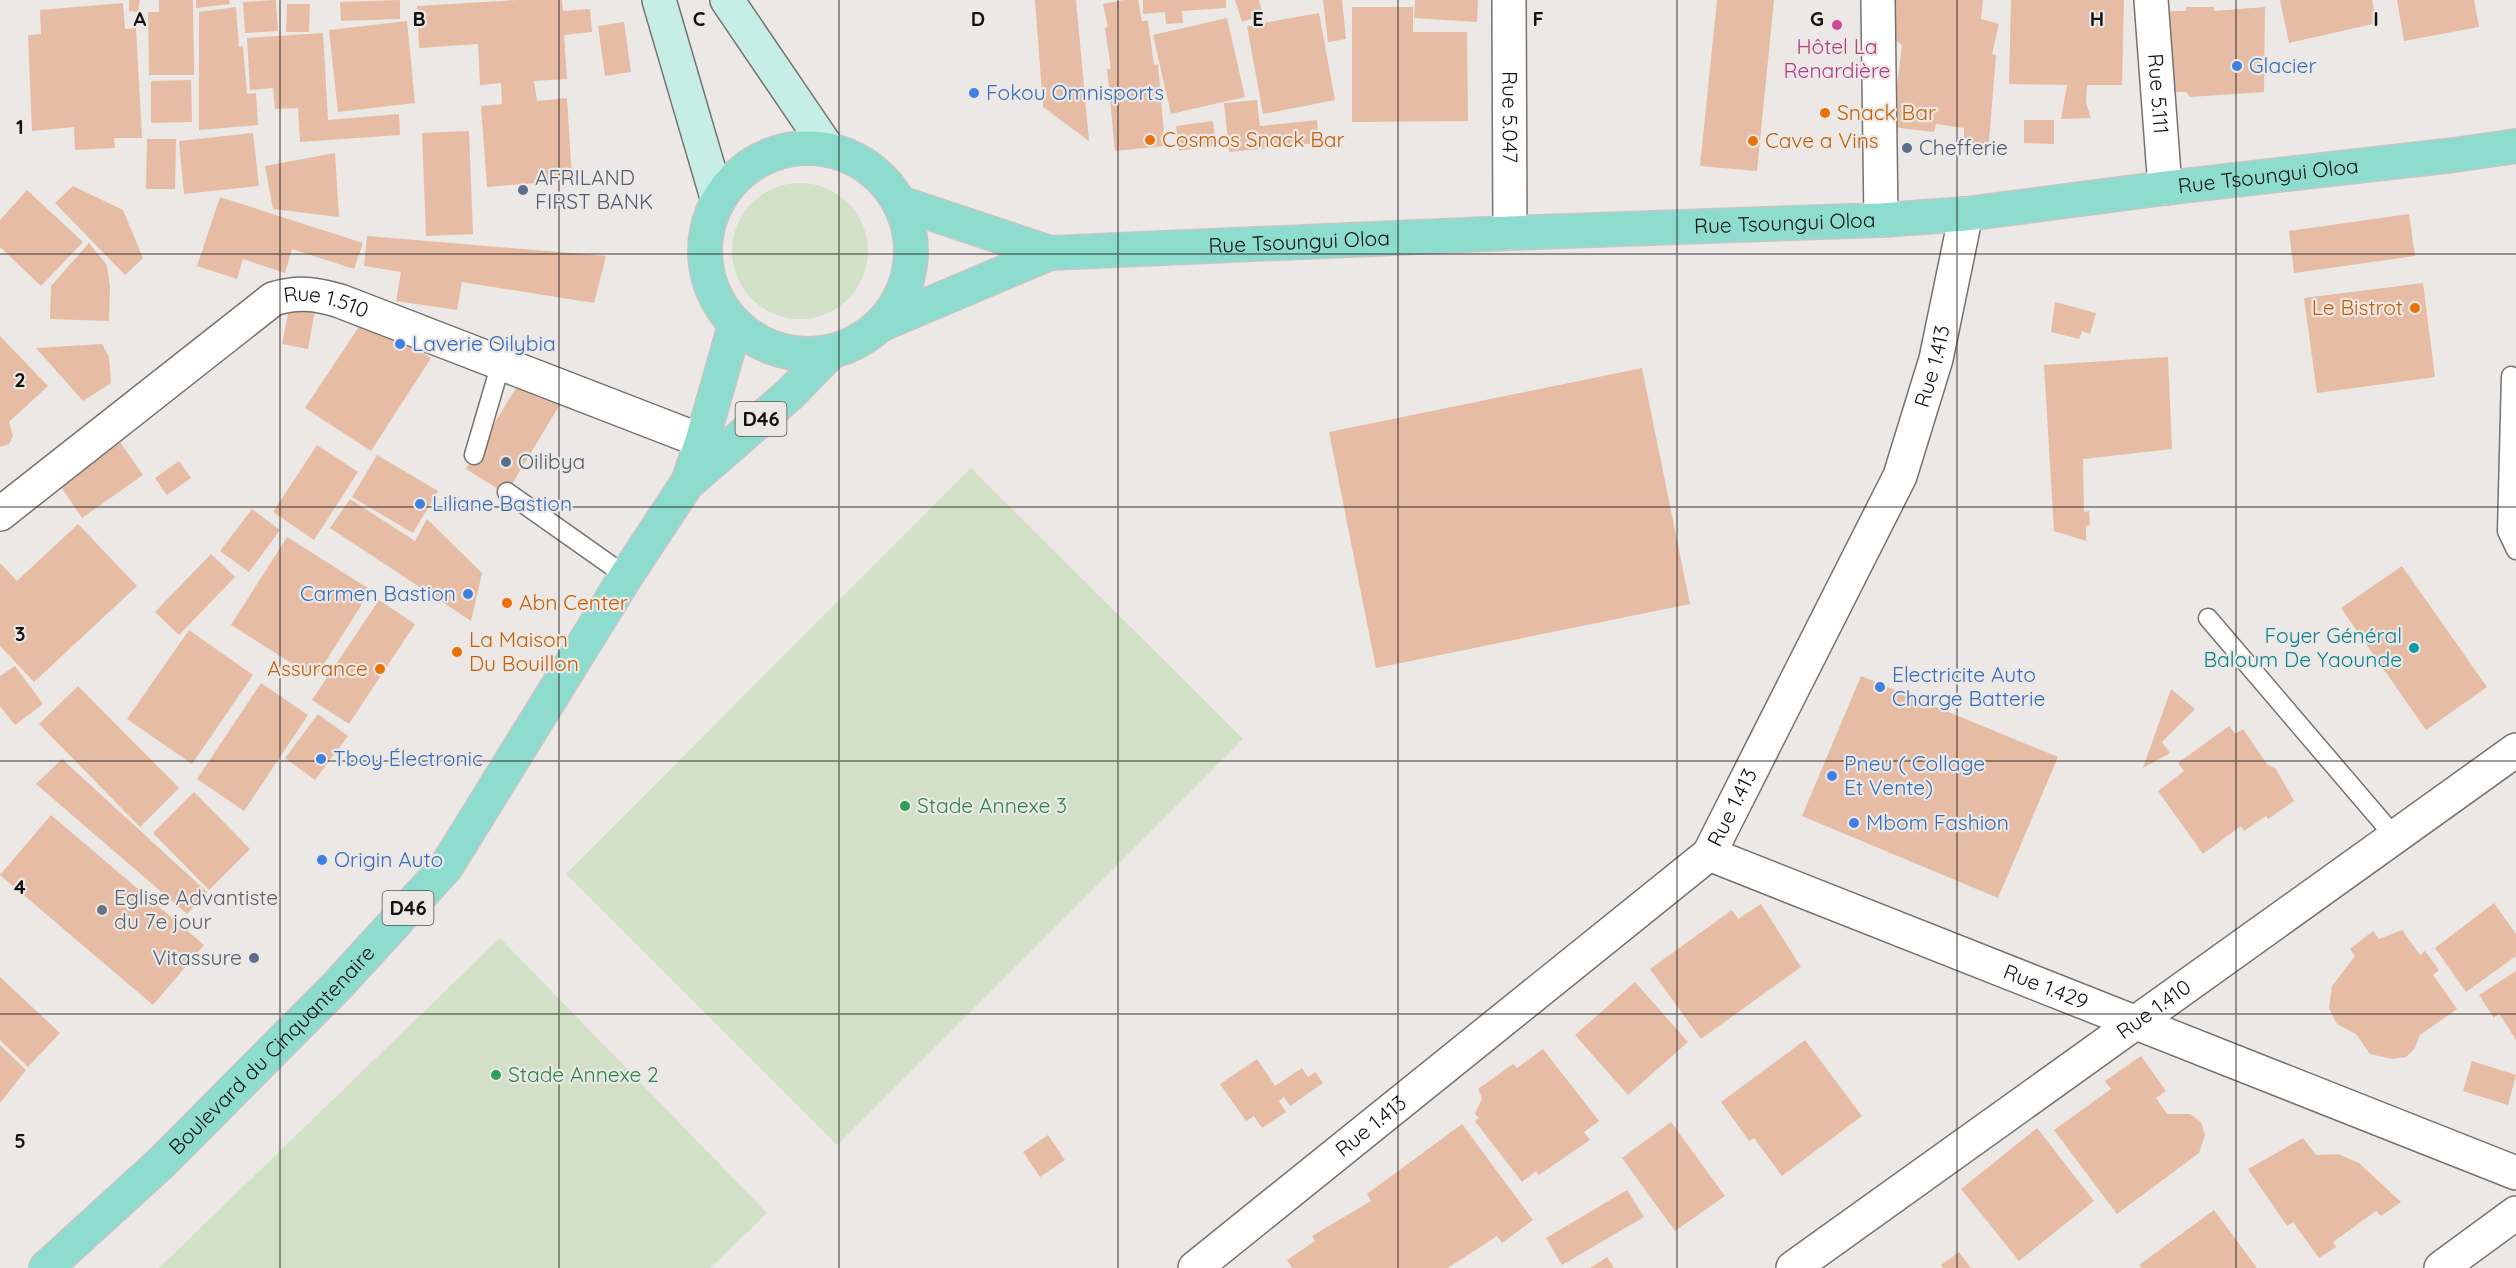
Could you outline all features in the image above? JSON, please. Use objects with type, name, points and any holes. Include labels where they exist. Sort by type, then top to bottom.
[{"type":"main road","points":[[659,0],[718,201]]},
{"type":"main road","points":[[727,0],[829,150]]},
{"type":"main road","name":"Rue Tsoungui Oloa","points":[[1050,253],[1881,220],[1966,214],[2516,146]]},
{"type":"main road","points":[[880,325],[900,299],[910,267],[910,234],[900,203],[881,178],[857,160],[829,150],[796,149],[765,158],[738,176],[718,201],[710,219],[704,257],[714,294],[723,311],[735,325],[764,345],[797,354],[831,352],[857,342],[880,325],[1050,253]]},
{"type":"main road","points":[[900,203],[1050,253]]},
{"type":"main road","name":"D46","points":[[688,482],[735,325]]},
{"type":"main road","name":"D46","points":[[688,482],[790,394],[831,352]]},
{"type":"main road","name":"Boulevard du Cinquantenaire","points":[[46,1268],[161,1163],[321,1003],[446,867],[626,576],[688,482]]},
{"type":"street","name":"Rue 5.047","points":[[1509,0],[1510,233]]},
{"type":"street","points":[[1878,0],[1881,220]]},
{"type":"street","name":"Rue 5.111","points":[[2151,0],[2165,188]]},
{"type":"street","name":"Rue 1.413","points":[[1195,1268],[1709,854],[1900,476],[1936,359],[1966,214]]},
{"type":"street","name":"Rue 1.510","points":[[0,514],[273,298],[290,293],[315,294],[340,301],[702,441]]},
{"type":"street","name":"Rue 1.410","points":[[1793,1268],[2516,750]]},
{"type":"street","name":"Rue 1.429","points":[[1709,854],[2516,1173]]},
{"type":"street","points":[[2440,1268],[2516,1213]]},
{"type":"lane","points":[[474,455],[501,363]]},
{"type":"lane","points":[[2511,376],[2507,531],[2516,550]]},
{"type":"lane","points":[[507,492],[626,576]]},
{"type":"lane","points":[[2208,618],[2395,837]]},
{"type":"green space","points":[[800,183],[826,188],[838,194],[848,203],[857,213],[863,225],[868,251],[863,277],[857,289],[848,299],[838,308],[826,314],[800,319],[774,314],[762,308],[752,299],[743,289],[737,277],[732,251],[737,225],[743,213],[752,203],[762,194],[774,188]]},
{"type":"green space","name":"Stade Annexe 3","points":[[971,468],[1243,739],[837,1145],[566,874]]},
{"type":"green space","name":"Stade Annexe 2","points":[[500,938],[767,1213],[710,1268],[159,1268]]},
{"type":"building","points":[[129,0],[140,0],[138,12],[129,11]]},
{"type":"building","points":[[159,0],[193,0],[194,75],[149,75],[148,12],[159,12]]},
{"type":"building","points":[[196,0],[229,0],[230,4],[196,8]]},
{"type":"building","points":[[276,0],[278,31],[245,33],[243,2]]},
{"type":"building","points":[[400,0],[400,19],[341,21],[340,2]]},
{"type":"building","points":[[518,0],[562,0],[563,11],[590,9],[592,32],[564,35],[567,79],[534,81],[537,101],[567,98],[572,180],[487,187],[481,106],[502,104],[501,83],[480,85],[478,44],[419,48],[417,6]]},
{"type":"building","points":[[1035,0],[1076,0],[1089,141],[1043,107]]},
{"type":"building","points":[[1138,0],[1142,21],[1148,21],[1154,65],[1158,64],[1165,146],[1115,151],[1107,69],[1111,69],[1105,28],[1108,27],[1103,4]]},
{"type":"building","points":[[1143,0],[1226,0],[1226,8],[1182,11],[1183,23],[1166,24],[1165,12],[1143,14]]},
{"type":"building","points":[[1235,0],[1259,0],[1263,15],[1242,22]]},
{"type":"building","points":[[1323,0],[1342,0],[1346,39],[1328,42]]},
{"type":"building","points":[[1415,0],[1478,0],[1477,22],[1414,18]]},
{"type":"building","points":[[1717,0],[1774,0],[1757,171],[1700,166]]},
{"type":"building","points":[[1893,0],[1983,0],[1981,19],[1999,24],[1992,54],[1996,55],[1988,153],[1964,152],[1964,128],[1936,124],[1934,132],[1892,127],[1902,45],[1894,39]]},
{"type":"building","points":[[2011,0],[2124,0],[2122,85],[2087,85],[2086,103],[2091,118],[2061,119],[2067,85],[2009,84]]},
{"type":"building","points":[[2280,0],[2372,0],[2377,23],[2289,43]]},
{"type":"building","points":[[2397,0],[2474,0],[2479,27],[2404,41]]},
{"type":"building","points":[[123,3],[125,29],[136,28],[142,138],[114,138],[115,148],[75,150],[74,127],[32,131],[28,35],[41,34],[40,10]]},
{"type":"building","points":[[287,4],[310,4],[309,32],[286,32]]},
{"type":"building","points":[[236,7],[239,47],[243,46],[247,94],[256,93],[258,125],[199,130],[199,12]]},
{"type":"building","points":[[1352,7],[1413,7],[1413,32],[1467,32],[1468,121],[1352,122]]},
{"type":"building","points":[[2186,7],[2214,7],[2214,11],[2265,7],[2264,92],[2190,97],[2186,92],[2164,92],[2167,11],[2186,11]]},
{"type":"building","points":[[1319,13],[1335,100],[1263,114],[1247,26]]},
{"type":"building","points":[[1227,18],[1245,97],[1171,114],[1153,35]]},
{"type":"building","points":[[407,21],[415,103],[338,112],[329,30]]},
{"type":"building","points":[[624,22],[631,72],[605,76],[598,26]]},
{"type":"building","points":[[323,33],[328,120],[399,114],[400,135],[300,142],[298,108],[275,109],[273,88],[250,90],[247,38]]},
{"type":"building","points":[[191,80],[192,122],[151,123],[151,81]]},
{"type":"building","points":[[1257,100],[1260,126],[1317,120],[1319,143],[1229,152],[1224,103]]},
{"type":"building","points":[[2024,120],[2054,120],[2054,144],[2024,143]]},
{"type":"building","points":[[1213,121],[1216,146],[1179,151],[1176,126]]},
{"type":"building","points":[[469,131],[473,234],[426,236],[422,133]]},
{"type":"building","points":[[253,133],[259,186],[184,194],[179,141]]},
{"type":"building","points":[[147,139],[176,139],[175,189],[146,189]]},
{"type":"building","points":[[335,153],[339,217],[273,209],[265,166]]},
{"type":"building","points":[[73,186],[123,210],[143,258],[125,275],[55,203]]},
{"type":"building","points":[[27,190],[83,242],[41,286],[0,247],[0,220]]},
{"type":"building","points":[[220,197],[363,243],[354,269],[292,249],[285,273],[243,259],[237,279],[197,266]]},
{"type":"building","points":[[2409,214],[2415,256],[2294,273],[2289,231]]},
{"type":"building","points":[[367,236],[606,256],[594,303],[462,282],[457,310],[396,301],[401,272],[364,266]]},
{"type":"building","points":[[89,243],[107,265],[110,288],[109,321],[50,319],[51,286]]},
{"type":"building","points":[[2423,283],[2435,377],[2317,393],[2304,298]]},
{"type":"building","points":[[2055,302],[2096,313],[2090,334],[2082,331],[2079,339],[2051,332]]},
{"type":"building","points":[[290,305],[315,310],[308,349],[282,344]]},
{"type":"building","points":[[366,316],[431,358],[371,451],[305,408]]},
{"type":"building","points":[[0,336],[48,386],[9,422],[13,436],[9,444],[0,447]]},
{"type":"building","points":[[102,344],[109,357],[111,383],[83,401],[36,348]]},
{"type":"building","points":[[2168,357],[2172,449],[2083,459],[2084,512],[2089,511],[2090,525],[2086,526],[2086,541],[2054,531],[2044,365]]},
{"type":"building","points":[[1642,368],[1690,604],[1376,668],[1329,432]]},
{"type":"building","points":[[523,377],[562,401],[506,494],[466,469]]},
{"type":"building","points":[[115,435],[143,475],[82,518],[55,478]]},
{"type":"building","points":[[317,445],[358,472],[314,540],[273,512]]},
{"type":"building","points":[[377,455],[438,491],[413,533],[352,497]]},
{"type":"building","points":[[179,461],[191,478],[167,495],[155,478]]},
{"type":"building","points":[[350,499],[415,541],[427,519],[482,573],[471,621],[330,528]]},
{"type":"building","points":[[252,509],[280,530],[249,572],[220,551]]},
{"type":"building","points":[[78,524],[137,586],[34,682],[0,646],[0,563],[17,581]]},
{"type":"building","points":[[287,537],[371,590],[315,678],[231,625]]},
{"type":"building","points":[[211,554],[235,577],[179,635],[155,612]]},
{"type":"building","name":"Foyer Général Baloum De Yaounde","points":[[2402,566],[2487,687],[2426,730],[2341,608]]},
{"type":"building","points":[[379,600],[415,624],[349,724],[312,700]]},
{"type":"building","points":[[189,630],[253,675],[192,764],[127,719]]},
{"type":"building","points":[[15,666],[43,704],[15,725],[0,706],[0,676]]},
{"type":"building","points":[[1861,676],[2058,757],[1998,898],[1802,816]]},
{"type":"building","points":[[261,683],[308,715],[244,811],[197,779]]},
{"type":"building","points":[[78,686],[179,788],[140,827],[39,724]]},
{"type":"building","points":[[2171,689],[2195,709],[2162,742],[2170,753],[2143,768]]},
{"type":"building","points":[[318,714],[348,736],[315,780],[285,758]]},
{"type":"building","points":[[2229,726],[2235,734],[2243,729],[2267,764],[2276,769],[2294,801],[2268,819],[2266,816],[2244,831],[2241,826],[2203,854],[2158,791],[2184,771],[2178,763]]},
{"type":"building","points":[[62,759],[207,892],[187,914],[36,784]]},
{"type":"building","points":[[194,792],[250,849],[209,890],[153,833]]},
{"type":"building","name":"Eglise Advantiste du 7e jour","points":[[51,815],[204,945],[153,1005],[0,875]]},
{"type":"building","points":[[2494,903],[2516,934],[2516,956],[2466,992],[2435,948]]},
{"type":"building","points":[[1761,904],[1801,967],[1701,1039],[1650,969],[1732,910],[1738,919]]},
{"type":"building","points":[[2402,930],[2420,955],[2425,951],[2439,970],[2433,975],[2457,1009],[2420,1035],[2415,1048],[2406,1057],[2392,1059],[2370,1054],[2356,1034],[2337,1024],[2329,1008],[2332,986],[2355,956],[2350,949],[2373,931],[2379,939]]},
{"type":"building","points":[[2516,971],[2516,1040],[2499,1013],[2494,1018],[2479,995]]},
{"type":"building","points":[[0,977],[60,1033],[28,1067],[0,1040]]},
{"type":"building","points":[[1635,982],[1688,1042],[1628,1095],[1575,1035]]},
{"type":"building","points":[[1805,1040],[1862,1116],[1782,1176],[1754,1138],[1749,1141],[1721,1102]]},
{"type":"building","points":[[0,1045],[26,1070],[0,1103]]},
{"type":"building","points":[[1543,1049],[1599,1121],[1584,1132],[1590,1140],[1539,1175],[1536,1171],[1522,1182],[1475,1121],[1479,1118],[1475,1114],[1482,1098],[1478,1089],[1513,1064],[1517,1068]]},
{"type":"building","points":[[2141,1056],[2166,1091],[2156,1098],[2167,1114],[2190,1114],[2201,1122],[2205,1135],[2199,1153],[2117,1214],[2054,1130],[2111,1089],[2105,1081]]},
{"type":"building","points":[[1257,1059],[1275,1086],[1302,1068],[1308,1077],[1315,1072],[1323,1083],[1290,1106],[1284,1097],[1279,1101],[1286,1112],[1262,1128],[1254,1116],[1246,1121],[1220,1084]]},
{"type":"building","points":[[2472,1061],[2516,1075],[2508,1105],[2463,1091]]},
{"type":"building","points":[[1671,1122],[1725,1196],[1675,1231],[1622,1158]]},
{"type":"building","points":[[1462,1124],[1533,1220],[1502,1243],[1497,1236],[1448,1268],[1292,1268],[1287,1260],[1315,1241],[1312,1236],[1371,1201],[1367,1194]]},
{"type":"building","points":[[2037,1128],[2094,1201],[2019,1261],[1961,1189]]},
{"type":"building","points":[[1048,1135],[1065,1160],[1040,1177],[1023,1152]]},
{"type":"building","points":[[2303,1138],[2316,1155],[2338,1154],[2359,1163],[2401,1202],[2381,1216],[2376,1211],[2333,1242],[2336,1247],[2319,1258],[2293,1222],[2287,1226],[2248,1169]]},
{"type":"building","points":[[1627,1190],[1644,1217],[1562,1265],[1546,1238]]},
{"type":"building","points":[[2214,1210],[2257,1268],[2142,1268],[2139,1265]]},
{"type":"building","points":[[1959,1252],[1971,1268],[1943,1268],[1941,1265]]},
{"type":"building","points":[[1607,1257],[1614,1268],[1590,1268]]},
{"type":"place","name":"Hôtel La Renardière","points":[[1837,25]]},
{"type":"place","name":"Glacier","points":[[2237,66]]},
{"type":"place","name":"Fokou Omnisports","points":[[974,93]]},
{"type":"place","name":"Snack Bar","points":[[1825,113]]},
{"type":"place","name":"Cosmos Snack Bar","points":[[1150,140]]},
{"type":"place","name":"Cave a Vins","points":[[1753,141]]},
{"type":"place","name":"Chefferie","points":[[1907,148]]},
{"type":"place","name":"AFRILAND FIRST BANK","points":[[523,190]]},
{"type":"place","name":"Le Bistrot","points":[[2415,308]]},
{"type":"place","name":"Laverie Oilybia","points":[[400,344]]},
{"type":"place","name":"Oilibya","points":[[506,462]]},
{"type":"place","name":"Liliane Bastion","points":[[420,504]]},
{"type":"place","name":"Carmen Bastion","points":[[468,594]]},
{"type":"place","name":"Abn Center","points":[[507,603]]},
{"type":"place","name":"Foyer Général Baloum De Yaounde","points":[[2414,648]]},
{"type":"place","name":"La Maison Du Bouillon","points":[[457,652]]},
{"type":"place","name":"Assurance","points":[[380,669]]},
{"type":"place","name":"Electricite Auto Charge Batterie","points":[[1880,687]]},
{"type":"place","name":"Tboy Électronic","points":[[321,759]]},
{"type":"place","name":"Pneu ( Collage Et Vente)","points":[[1832,776]]},
{"type":"place","name":"Stade Annexe 3","points":[[905,806]]},
{"type":"place","name":"Mbom Fashion","points":[[1854,823]]},
{"type":"place","name":"Origin Auto","points":[[322,860]]},
{"type":"place","name":"Eglise Advantiste du 7e jour","points":[[102,910]]},
{"type":"place","name":"Vitassure","points":[[254,958]]},
{"type":"place","name":"Stade Annexe 2","points":[[496,1075]]}]
